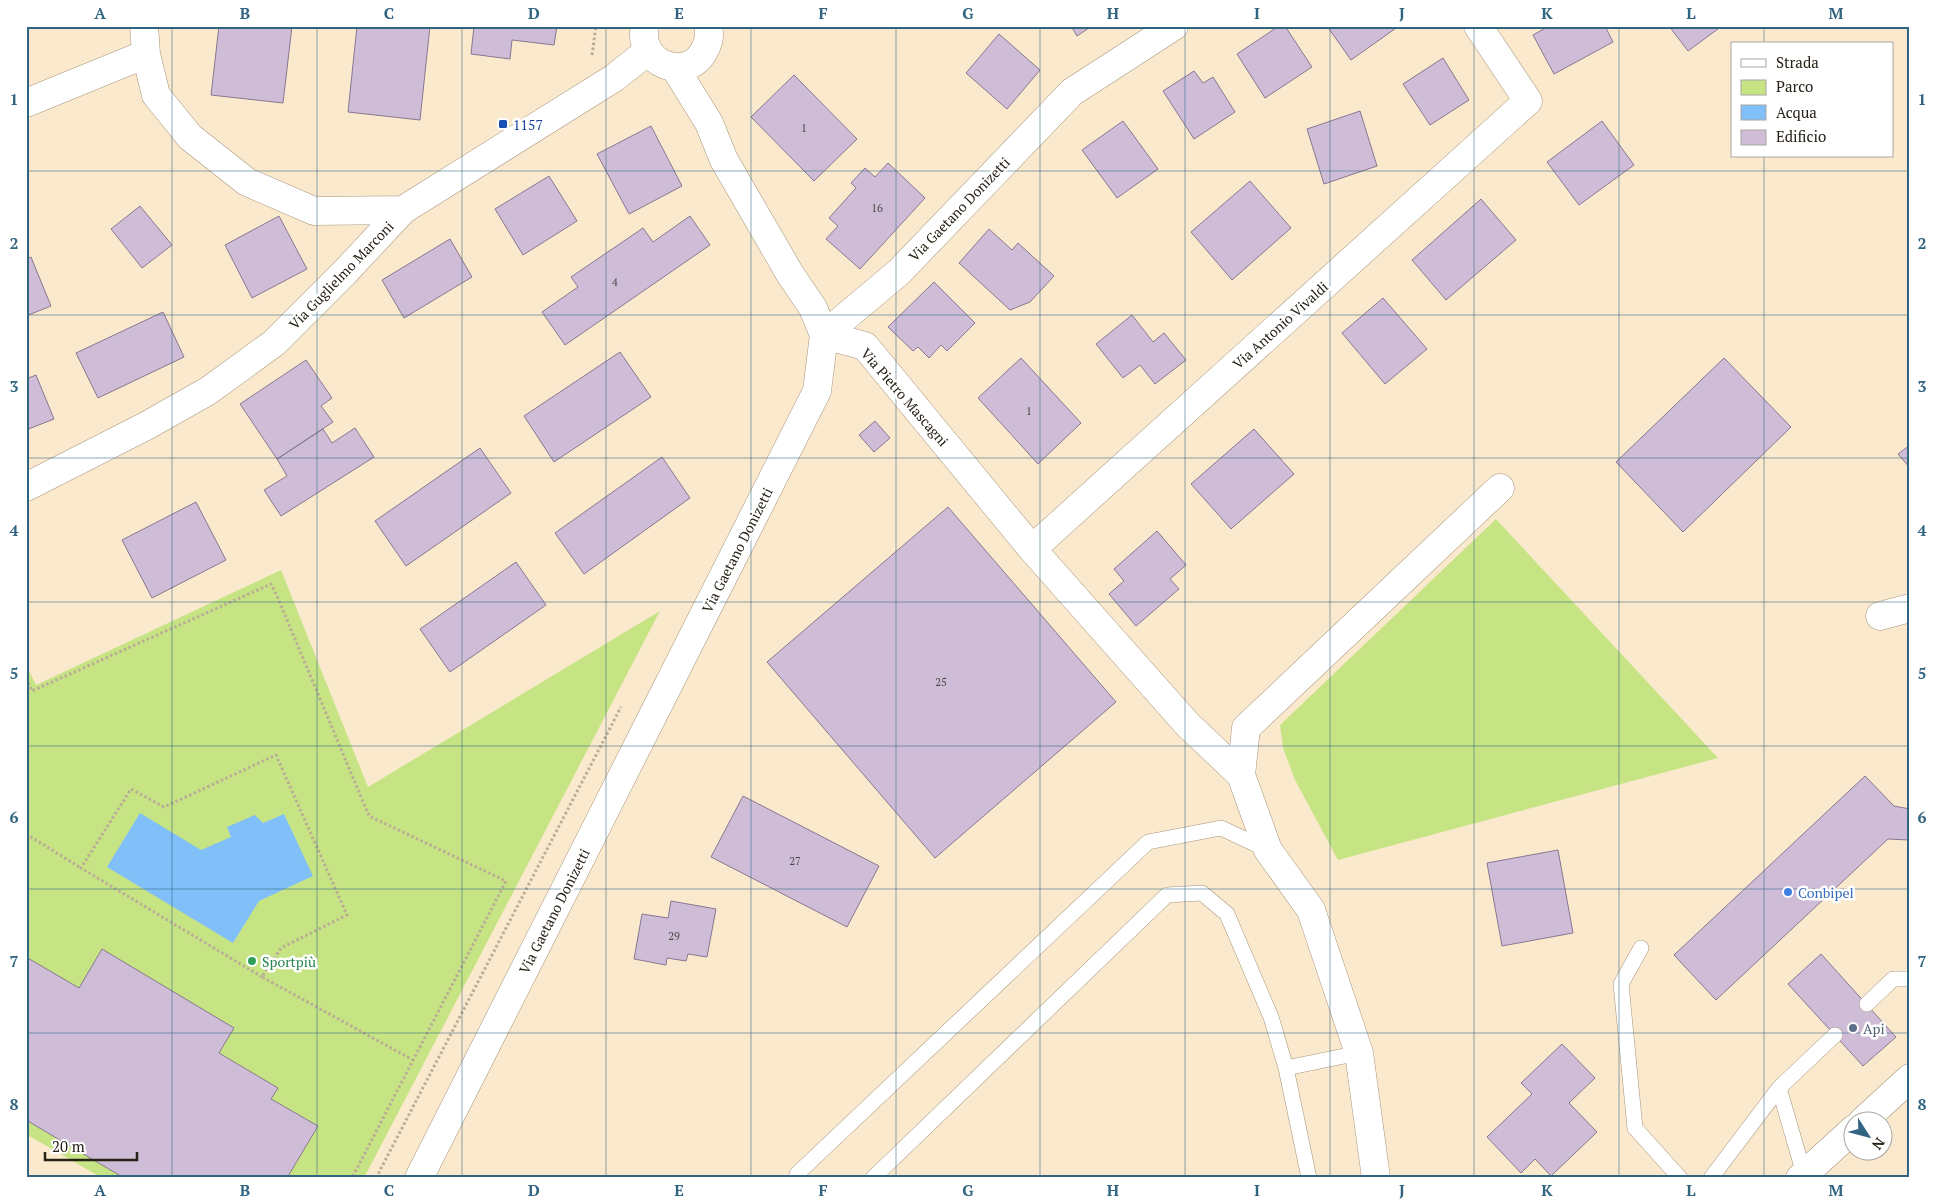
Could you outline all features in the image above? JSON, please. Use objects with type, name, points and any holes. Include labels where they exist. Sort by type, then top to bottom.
[{"type":"street","points":[[144,26],[146,54],[156,95],[190,137],[247,182],[314,211],[403,210]]},
{"type":"street","name":"Via Gaetano Donizetti","points":[[419,1178],[817,391],[824,334],[899,272],[1072,92],[1174,26]]},
{"type":"street","name":"Via Antonio Vivaldi","points":[[1032,549],[1528,102],[1478,26]]},
{"type":"street","points":[[708,34],[696,61],[686,66],[675,68],[709,124],[724,160],[780,257],[813,308],[824,334]]},
{"type":"street","points":[[708,34],[709,124]]},
{"type":"street","name":"Via Guglielmo Marconi","points":[[26,487],[208,392],[274,343],[346,271],[403,210],[614,78],[647,39],[655,60],[675,68]]},
{"type":"street","points":[[26,103],[146,54]]},
{"type":"street","name":"Via Pietro Mascagni","points":[[824,334],[865,346],[1032,549],[1188,725],[1240,775]]},
{"type":"street","points":[[1376,1178],[1359,1053],[1311,910],[1268,850],[1240,775],[1246,728],[1500,488]]},
{"type":"street","points":[[1880,616],[1910,608]]},
{"type":"street","points":[[1873,1112],[1910,1078]]},
{"type":"street","points":[[1802,1176],[1844,1138]]},
{"type":"lane","points":[[796,1178],[797,1174],[1148,842],[1221,828],[1268,850]]},
{"type":"lane","points":[[873,1178],[1167,896],[1202,893],[1227,914],[1271,1017],[1286,1068],[1310,1178]]},
{"type":"lane","points":[[1641,948],[1621,984],[1635,1128],[1680,1178]]},
{"type":"lane","points":[[1867,1004],[1892,979],[1910,979]]},
{"type":"lane","points":[[1711,1178],[1779,1088],[1835,1035]]},
{"type":"lane","points":[[1286,1068],[1359,1053]]},
{"type":"lane","points":[[1779,1088],[1802,1176]]},
{"type":"path","points":[[26,678],[32,691],[270,584],[277,596],[370,816],[506,881],[352,1178]]},
{"type":"path","points":[[376,1178],[623,702]]},
{"type":"path","points":[[81,868],[131,789],[164,807],[276,755],[347,915],[281,948],[262,978]]},
{"type":"path","points":[[27,835],[262,978],[413,1060]]},
{"type":"green space","points":[[1496,519],[1718,758],[1338,860],[1295,780],[1283,748],[1280,725]]},
{"type":"green space","name":"Sportpiù","points":[[281,570],[368,787],[660,611],[364,1178],[102,1178],[26,1134],[26,665],[36,685]]},
{"type":"water","points":[[140,813],[201,850],[231,837],[227,827],[255,815],[263,823],[284,814],[313,876],[259,901],[233,943],[107,867]]},
{"type":"building","points":[[219,26],[292,26],[283,103],[211,95]]},
{"type":"building","points":[[357,26],[430,26],[420,120],[348,112]]},
{"type":"building","points":[[474,26],[557,26],[554,45],[512,40],[510,59],[471,54]]},
{"type":"building","points":[[1071,26],[1092,26],[1077,36]]},
{"type":"building","points":[[1279,26],[1285,26],[1312,67],[1265,98],[1237,54]]},
{"type":"building","points":[[1327,26],[1399,26],[1351,60]]},
{"type":"building","points":[[1549,26],[1605,26],[1613,42],[1554,74],[1533,35]]},
{"type":"building","points":[[1669,26],[1722,26],[1688,51]]},
{"type":"building","points":[[999,34],[1040,70],[1007,109],[966,73]]},
{"type":"building","points":[[1443,58],[1469,100],[1430,125],[1403,84]]},
{"type":"building","points":[[1194,71],[1203,83],[1213,77],[1235,112],[1194,139],[1163,91]]},
{"type":"building","points":[[794,75],[857,139],[814,181],[751,117]]},
{"type":"building","points":[[1360,111],[1377,166],[1324,184],[1307,129]]},
{"type":"building","points":[[1123,121],[1158,169],[1117,198],[1082,150]]},
{"type":"building","points":[[1602,121],[1634,165],[1579,205],[1547,162]]},
{"type":"building","points":[[651,126],[682,186],[629,214],[597,154]]},
{"type":"building","points":[[888,163],[925,198],[860,269],[826,239],[838,226],[829,218],[856,188],[851,183],[865,168],[875,177]]},
{"type":"building","points":[[549,176],[577,221],[523,255],[495,209]]},
{"type":"building","points":[[1250,181],[1291,228],[1232,280],[1191,232]]},
{"type":"building","points":[[1481,199],[1516,240],[1446,300],[1412,260]]},
{"type":"building","points":[[140,206],[172,245],[142,268],[111,229]]},
{"type":"building","points":[[279,216],[307,269],[252,298],[225,245]]},
{"type":"building","points":[[690,216],[710,245],[565,345],[542,312],[578,287],[571,277],[643,228],[653,242]]},
{"type":"building","points":[[989,229],[1012,250],[1018,243],[1054,276],[1030,302],[1010,310],[959,263]]},
{"type":"building","points":[[450,239],[472,277],[404,318],[382,280]]},
{"type":"building","points":[[31,257],[51,306],[26,316],[26,259]]},
{"type":"building","points":[[934,282],[975,323],[947,351],[941,345],[929,358],[918,347],[913,351],[888,327]]},
{"type":"building","points":[[1383,298],[1427,349],[1385,384],[1342,333]]},
{"type":"building","points":[[163,312],[184,357],[98,398],[76,353]]},
{"type":"building","points":[[1132,315],[1153,342],[1164,333],[1186,360],[1155,384],[1140,365],[1123,378],[1096,344]]},
{"type":"building","points":[[620,352],[651,397],[554,462],[524,416]]},
{"type":"building","points":[[1021,358],[1081,423],[1038,464],[978,398]]},
{"type":"building","points":[[1724,358],[1791,427],[1683,532],[1616,462]]},
{"type":"building","points":[[306,360],[332,398],[321,406],[333,422],[277,459],[240,404]]},
{"type":"building","points":[[36,375],[54,419],[26,430],[26,379]]},
{"type":"building","points":[[875,421],[890,438],[874,452],[859,435]]},
{"type":"building","points":[[355,428],[374,457],[281,516],[264,490],[287,476],[277,459],[323,429],[332,443]]},
{"type":"building","points":[[1254,429],[1294,474],[1231,529],[1191,484]]},
{"type":"building","points":[[1910,445],[1910,468],[1898,454]]},
{"type":"building","points":[[480,448],[511,493],[406,566],[375,521]]},
{"type":"building","points":[[662,457],[690,498],[584,574],[555,533]]},
{"type":"building","points":[[196,502],[226,560],[152,598],[122,540]]},
{"type":"building","points":[[948,507],[1116,702],[935,858],[767,662]]},
{"type":"building","points":[[1157,531],[1186,565],[1170,579],[1179,589],[1136,626],[1109,594],[1124,581],[1114,569]]},
{"type":"building","points":[[516,562],[546,605],[450,672],[420,629]]},
{"type":"building","points":[[1865,776],[1894,806],[1910,809],[1909,840],[1888,839],[1716,1000],[1674,955]]},
{"type":"building","points":[[743,796],[879,866],[847,927],[711,857]]},
{"type":"building","points":[[1558,850],[1573,933],[1502,946],[1487,863]]},
{"type":"building","points":[[671,901],[716,909],[707,957],[688,954],[686,961],[667,958],[666,965],[634,959],[642,914],[668,918]]},
{"type":"building","points":[[102,949],[234,1028],[219,1053],[278,1088],[271,1099],[318,1126],[287,1178],[124,1178],[26,1120],[26,957],[79,988]]},
{"type":"building","points":[[1821,954],[1896,1037],[1863,1066],[1788,984]]},
{"type":"building","points":[[1562,1044],[1595,1078],[1569,1103],[1597,1132],[1551,1176],[1535,1159],[1521,1173],[1487,1137],[1532,1094],[1521,1083]]},
{"type":"place","name":"1157","points":[[503,124]]},
{"type":"place","name":"Conbipel","points":[[1788,892]]},
{"type":"place","name":"Sportpiù","points":[[252,961]]},
{"type":"place","name":"Api","points":[[1853,1028]]}]
